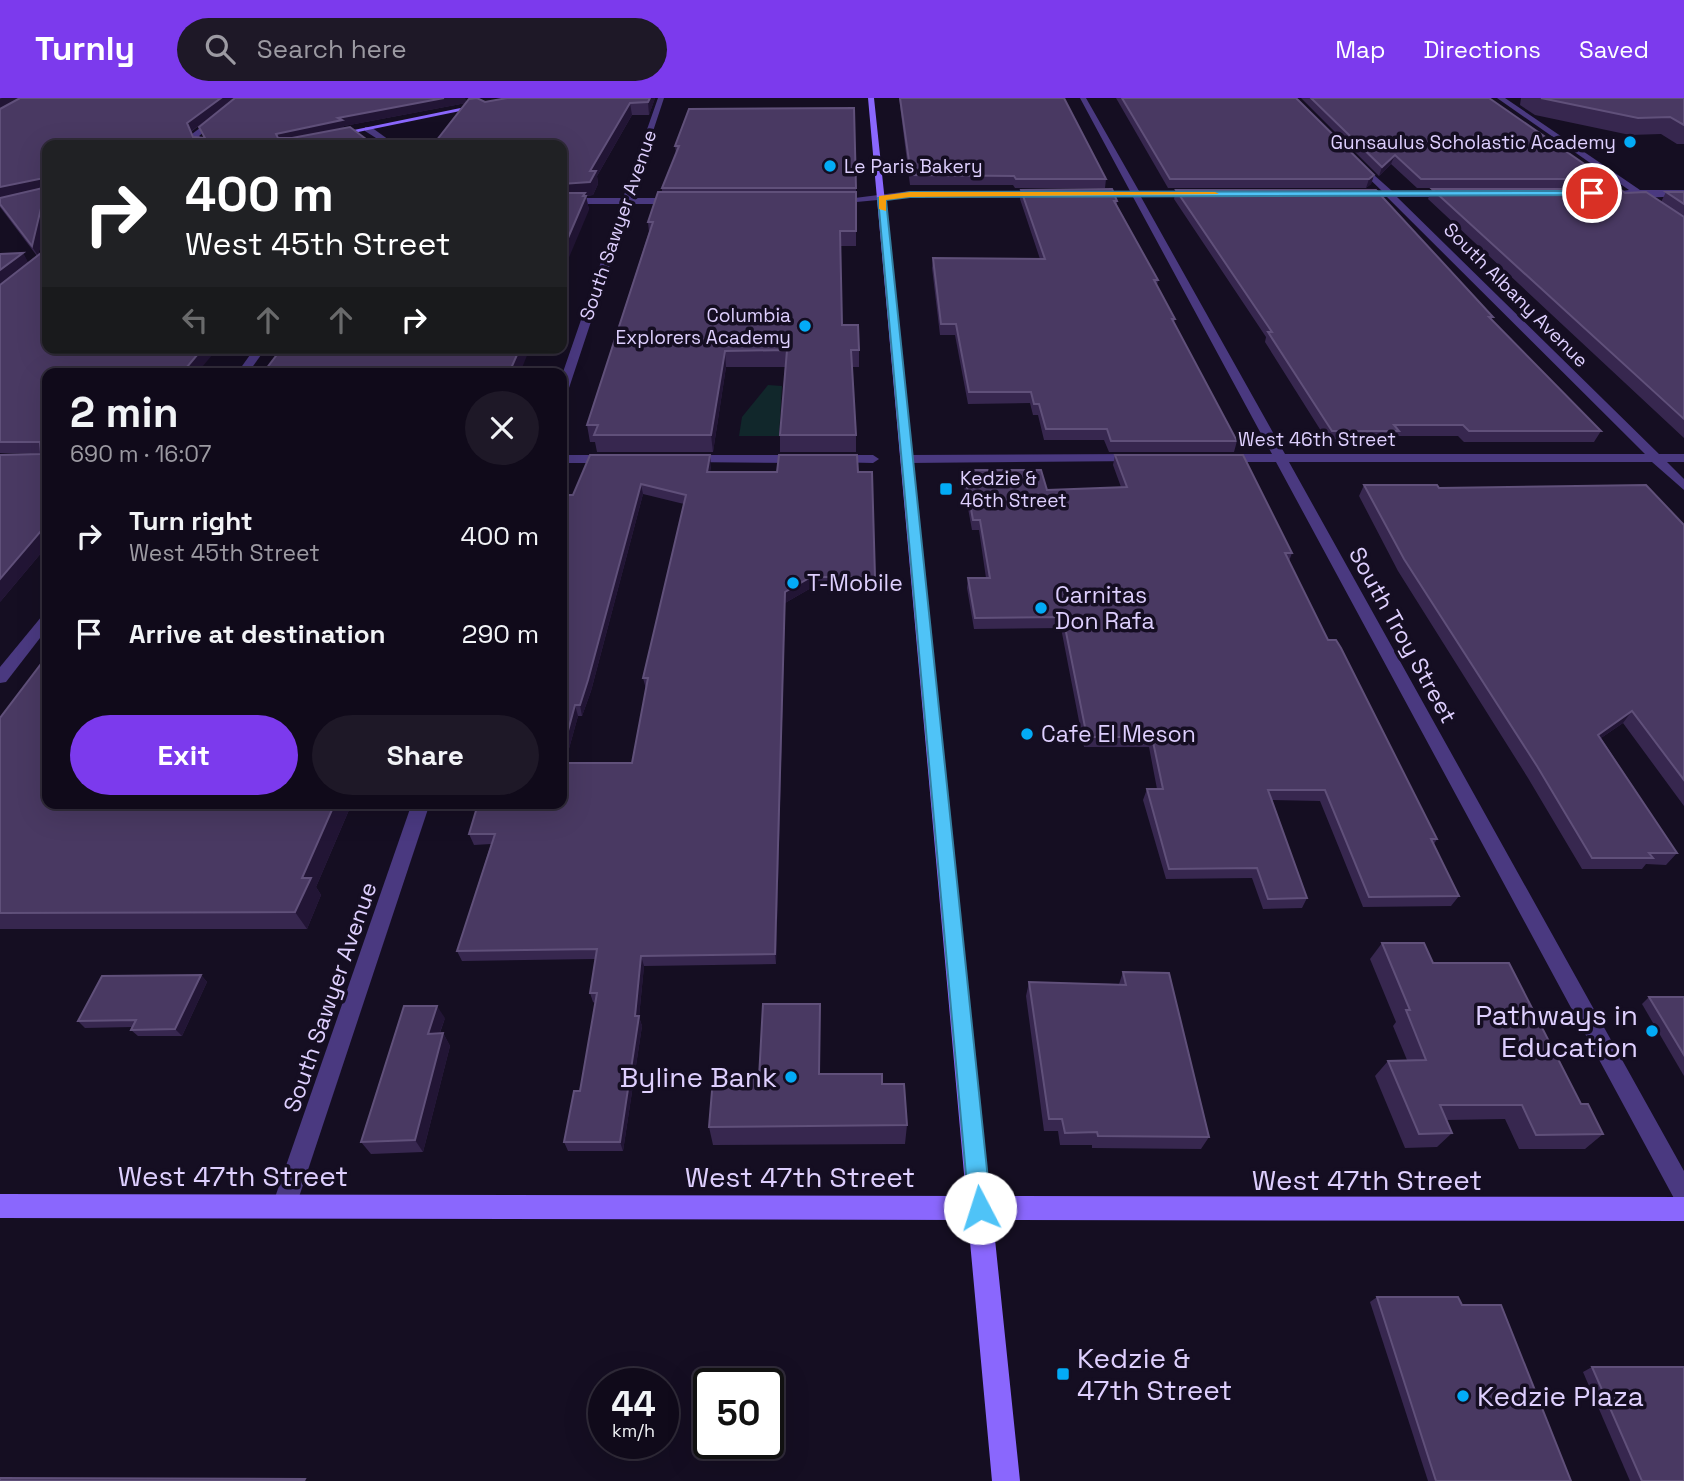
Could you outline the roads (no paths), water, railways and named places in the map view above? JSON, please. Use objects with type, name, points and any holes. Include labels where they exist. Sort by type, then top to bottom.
[{"type":"main road","points":[[311,140],[520,98]]},
{"type":"main road","points":[[871,98],[1006,1481]]},
{"type":"main road","name":"West 47th Street","points":[[0,1206],[1684,1209]]},
{"type":"street","points":[[199,140],[195,136],[243,98]]},
{"type":"street","points":[[486,98],[495,103]]},
{"type":"street","name":"South Sawyer Avenue","points":[[567,376],[661,98]]},
{"type":"street","name":"South Troy Street","points":[[1083,98],[1684,1194]]},
{"type":"street","points":[[1500,98],[1649,201]]},
{"type":"street","points":[[368,129],[384,140]]},
{"type":"street","name":"South Albany Avenue","points":[[1352,156],[1684,486]]},
{"type":"street","points":[[1618,193],[1684,193]]},
{"type":"street","points":[[819,201],[910,194],[1051,194]]},
{"type":"street","points":[[1077,194],[1211,194]]},
{"type":"street","points":[[1341,194],[1462,194]]},
{"type":"street","points":[[567,201],[688,201]]},
{"type":"street","points":[[246,368],[256,354]]},
{"type":"street","points":[[908,459],[1152,458]]},
{"type":"street","name":"West 46th Street","points":[[1208,458],[1684,458]]},
{"type":"street","points":[[567,459],[625,459]]},
{"type":"street","points":[[680,459],[873,459]]},
{"type":"street","points":[[0,678],[42,625]]},
{"type":"street","name":"South Sawyer Avenue","points":[[285,1206],[419,809]]},
{"type":"place","name":"Gunsaulus Scholastic Academy","points":[[1630,142]]},
{"type":"place","name":"Le Paris Bakery","points":[[830,166]]},
{"type":"place","name":"Columbia Explorers Academy","points":[[805,326]]},
{"type":"place","name":"Kedzie & 46th Street","points":[[946,489]]},
{"type":"place","name":"T-Mobile","points":[[793,583]]},
{"type":"place","name":"Carnitas Don Rafa","points":[[1041,608]]},
{"type":"place","name":"Cafe El Meson","points":[[1027,734]]},
{"type":"place","name":"Pathways in Education","points":[[1652,1031]]},
{"type":"place","name":"Byline Bank","points":[[791,1077]]},
{"type":"place","name":"Kedzie & 47th Street","points":[[1063,1374]]},
{"type":"place","name":"Kedzie Plaza","points":[[1463,1396]]}]
